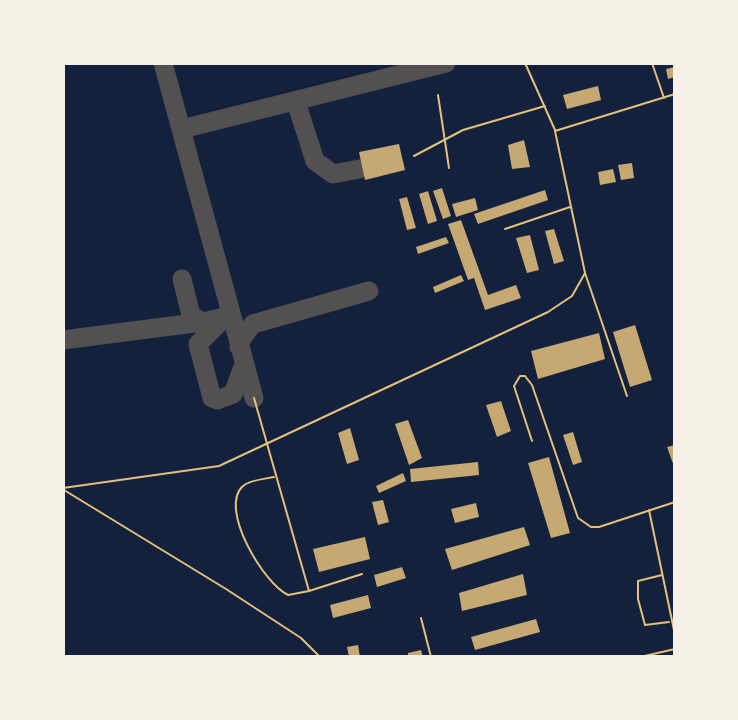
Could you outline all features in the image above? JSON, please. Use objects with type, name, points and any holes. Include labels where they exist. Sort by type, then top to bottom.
[{"type":"lane","points":[[525,63],[555,131],[585,273],[627,396]]},
{"type":"lane","points":[[652,63],[663,98]]},
{"type":"lane","points":[[555,131],[675,94]]},
{"type":"lane","points":[[438,95],[449,168]]},
{"type":"lane","points":[[414,156],[443,138],[544,106]]},
{"type":"lane","points":[[505,229],[571,206]]},
{"type":"lane","points":[[63,489],[219,466],[266,447],[548,312],[572,296],[585,273]]},
{"type":"lane","points":[[532,441],[514,386],[520,376],[526,376],[533,385],[578,518],[591,527],[599,527],[675,502]]},
{"type":"lane","points":[[254,398],[309,590]]},
{"type":"lane","points":[[275,477],[245,484],[240,488],[236,502],[245,543],[272,584],[288,595],[362,574]]},
{"type":"lane","points":[[63,489],[301,638],[320,657]]},
{"type":"lane","points":[[649,510],[670,622],[675,635]]},
{"type":"lane","points":[[663,574],[638,582],[638,599],[645,625],[670,622]]},
{"type":"lane","points":[[421,618],[430,657]]},
{"type":"lane","points":[[640,657],[675,649]]},
{"type":"building","points":[[675,67],[675,77],[668,79],[666,69]]},
{"type":"building","points":[[598,86],[601,100],[567,109],[563,95]]},
{"type":"building","points":[[524,140],[530,167],[512,169],[508,145]]},
{"type":"building","points":[[399,144],[405,170],[365,180],[359,152]]},
{"type":"building","points":[[632,163],[634,178],[621,180],[618,165]]},
{"type":"building","points":[[613,169],[616,182],[600,185],[598,172]]},
{"type":"building","points":[[442,188],[451,216],[443,219],[433,191]]},
{"type":"building","points":[[545,190],[548,200],[478,224],[474,214]]},
{"type":"building","points":[[428,191],[437,221],[428,224],[419,194]]},
{"type":"building","points":[[407,197],[416,228],[407,230],[399,199]]},
{"type":"building","points":[[475,198],[478,210],[456,217],[452,204]]},
{"type":"building","points":[[461,220],[488,295],[516,285],[521,298],[485,310],[474,278],[468,280],[448,224]]},
{"type":"building","points":[[554,229],[564,261],[554,264],[545,231]]},
{"type":"building","points":[[530,235],[539,270],[527,273],[516,238]]},
{"type":"building","points":[[446,237],[449,243],[418,254],[416,247]]},
{"type":"building","points":[[461,275],[464,281],[435,293],[433,287]]},
{"type":"building","points":[[635,325],[652,380],[630,387],[613,332]]},
{"type":"building","points":[[599,333],[605,359],[538,379],[531,351]]},
{"type":"building","points":[[501,401],[511,431],[497,437],[486,405]]},
{"type":"building","points":[[408,420],[422,458],[409,465],[395,424]]},
{"type":"building","points":[[350,428],[359,460],[347,464],[338,433]]},
{"type":"building","points":[[573,432],[582,462],[573,465],[563,435]]},
{"type":"building","points":[[675,445],[675,469],[667,447]]},
{"type":"building","points":[[549,457],[570,533],[551,538],[528,463]]},
{"type":"building","points":[[478,462],[479,475],[411,482],[410,469]]},
{"type":"building","points":[[403,473],[406,481],[379,493],[376,486]]},
{"type":"building","points":[[383,500],[389,522],[378,525],[372,502]]},
{"type":"building","points":[[476,503],[479,517],[455,523],[451,509]]},
{"type":"building","points":[[524,527],[530,545],[452,570],[445,549]]},
{"type":"building","points":[[365,537],[370,559],[319,572],[313,549]]},
{"type":"building","points":[[402,567],[406,578],[377,587],[374,575]]},
{"type":"building","points":[[523,574],[527,595],[462,611],[459,593]]},
{"type":"building","points":[[368,595],[371,608],[333,618],[330,605]]},
{"type":"building","points":[[536,619],[540,632],[475,650],[471,637]]},
{"type":"building","points":[[358,645],[360,657],[349,657],[347,647]]},
{"type":"building","points":[[421,650],[423,657],[408,657],[408,653]]},
{"type":"taxiway","points":[[163,63],[231,313]]},
{"type":"taxiway","points":[[182,129],[446,63]]},
{"type":"taxiway","points":[[296,102],[315,161],[333,174],[359,169]]},
{"type":"taxiway","points":[[182,279],[191,315],[202,322]]},
{"type":"taxiway","points":[[239,347],[242,338],[253,324],[369,291]]},
{"type":"taxiway","points":[[63,340],[202,322],[231,313],[254,398]]},
{"type":"taxiway","points":[[224,318],[198,344],[212,398],[217,400],[233,394],[244,364]]}]
